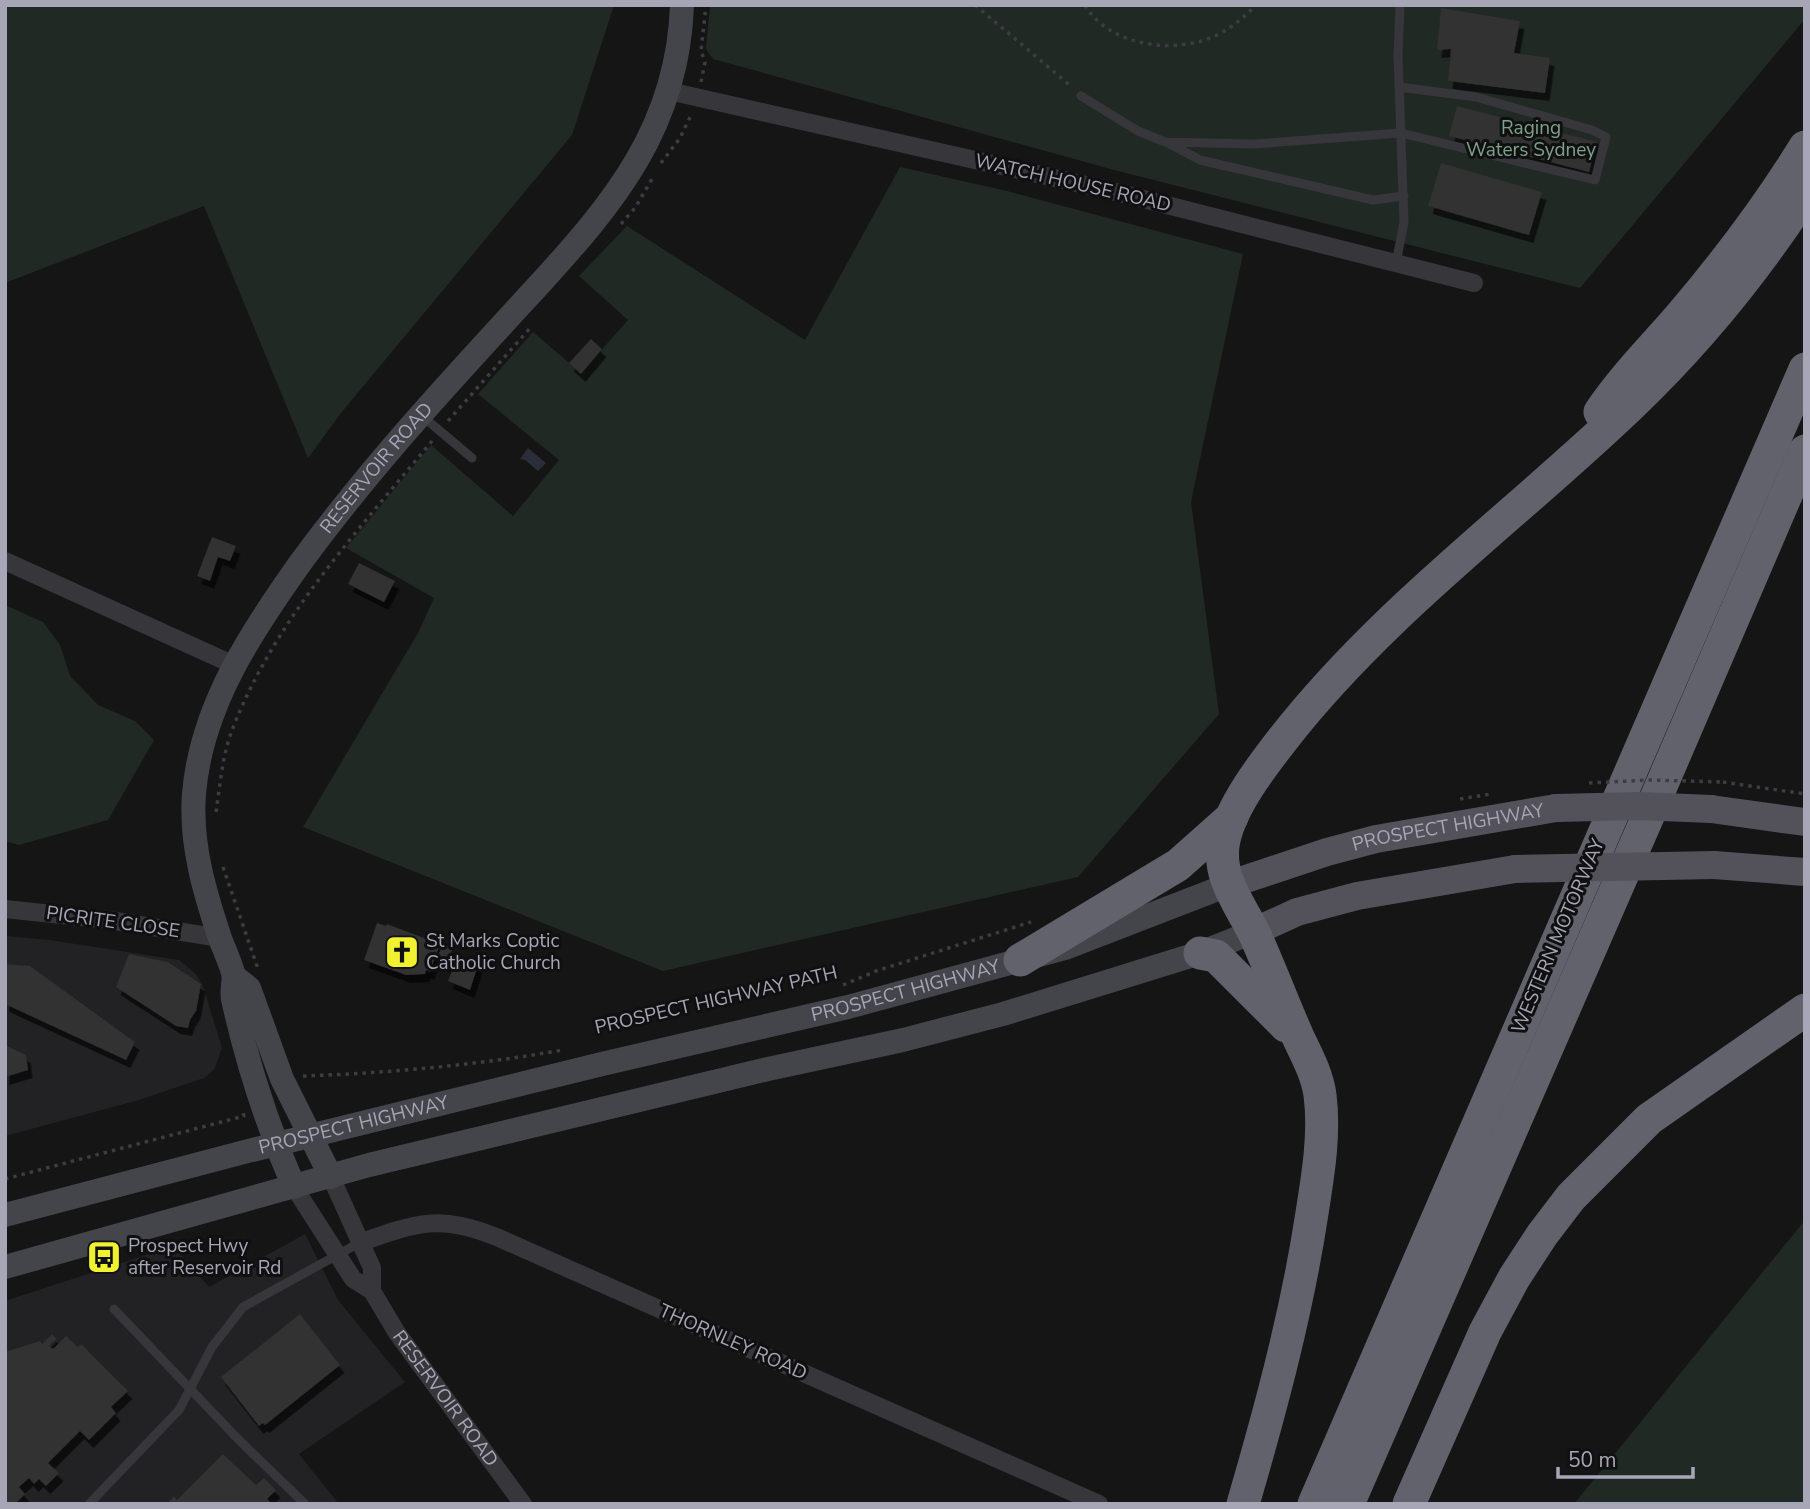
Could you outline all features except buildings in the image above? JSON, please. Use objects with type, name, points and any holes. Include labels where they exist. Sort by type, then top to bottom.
[{"type":"highway","points":[[1564,467],[1614,390],[1677,320],[1721,265],[1805,147]]},
{"type":"highway","points":[[1243,1504],[1288,1344],[1305,1258],[1322,1129],[1320,1094],[1313,1067],[1253,932],[1228,885],[1222,851],[1232,817],[1261,767],[1309,705],[1356,653],[1631,405],[1711,320],[1805,194]]},
{"type":"highway","name":"WESTERN MOTORWAY","points":[[1314,1504],[1805,369]]},
{"type":"highway","name":"WESTERN MOTORWAY","points":[[1348,1504],[1805,451]]},
{"type":"highway","points":[[1020,960],[1178,865],[1232,817]]},
{"type":"highway","points":[[1200,953],[1216,956],[1300,1040]]},
{"type":"highway","points":[[1409,1504],[1485,1332],[1514,1278],[1571,1197],[1649,1119],[1805,1010]]},
{"type":"highway","points":[[1430,1504],[1482,1381],[1485,1332]]},
{"type":"main road","name":"RESERVOIR ROAD","points":[[294,1187],[276,1145],[232,995],[234,976],[200,871],[194,831],[194,796],[206,732],[234,665],[327,526],[420,414],[594,222],[640,156],[662,113],[669,91],[679,46],[682,5]]},
{"type":"main road","name":"PROSPECT HIGHWAY","points":[[5,1215],[603,1063],[848,1007],[1065,948],[1228,885],[1327,852],[1376,839],[1556,808],[1639,806],[1711,809],[1805,822]]},
{"type":"main road","points":[[5,1266],[369,1165],[768,1069],[903,1040],[1003,1014],[1200,953],[1297,912],[1357,896],[1515,869],[1714,865],[1805,872]]},
{"type":"main road","name":"RESERVOIR ROAD","points":[[234,976],[248,988],[282,1079],[331,1177]]},
{"type":"street","name":"WATCH HOUSE ROAD","points":[[669,91],[1094,187],[1474,283]]},
{"type":"street","points":[[5,561],[234,665]]},
{"type":"street","name":"PICRITE CLOSE","points":[[5,909],[109,920],[220,938]]},
{"type":"street","name":"RESERVOIR ROAD","points":[[331,1177],[372,1268],[372,1291]]},
{"type":"street","name":"RESERVOIR ROAD","points":[[294,1187],[353,1279],[372,1291],[397,1333],[523,1504]]},
{"type":"street","name":"THORNLEY ROAD","points":[[359,1243],[424,1223],[446,1222],[474,1228],[1099,1504]]},
{"type":"lane","points":[[1396,263],[1404,222],[1399,5]]},
{"type":"lane","points":[[1165,142],[1254,144],[1401,132],[1594,180],[1606,137],[1592,130],[1476,97],[1399,87]]},
{"type":"lane","points":[[1081,96],[1138,131],[1200,160],[1373,200],[1404,196]]},
{"type":"lane","points":[[420,414],[472,458]]},
{"type":"lane","points":[[89,1504],[179,1410],[212,1346],[243,1307],[359,1243]]},
{"type":"lane","points":[[114,1309],[190,1390],[305,1504]]},
{"type":"path","points":[[702,77],[705,62],[701,51],[706,5]]},
{"type":"path","points":[[975,5],[1081,96]]},
{"type":"path","points":[[1085,5],[1098,21],[1121,36],[1165,45],[1191,43],[1215,36],[1240,22],[1256,5]]},
{"type":"path","points":[[621,224],[635,208],[663,160],[680,138],[691,115]]},
{"type":"path","points":[[216,816],[223,760],[230,734],[266,656],[326,570],[441,430],[533,326]]},
{"type":"path","points":[[1583,783],[1651,780],[1723,782],[1805,794]]},
{"type":"path","points":[[222,864],[260,974]]},
{"type":"path","name":"PROSPECT HIGHWAY PATH","points":[[835,989],[876,971],[1034,921]]},
{"type":"path","points":[[299,1076],[435,1067],[566,1050]]},
{"type":"path","points":[[5,1179],[244,1116],[242,1108]]},
{"type":"shaded area","points":[[5,936],[50,940],[179,960],[196,974],[203,986],[222,1048],[214,1070],[204,1078],[139,1100],[5,1136]]},
{"type":"shaded area","points":[[305,1234],[338,1300],[405,1382],[299,1454],[339,1504],[5,1504],[5,1301],[173,1246],[209,1287]]},
{"type":"green space","points":[[5,5],[614,5],[572,135],[341,413],[308,458],[204,206],[5,283]]},
{"type":"green space","name":"Raging Waters Sydney","points":[[710,5],[1805,5],[1805,19],[1580,288],[1114,170],[713,59],[706,49]]},
{"type":"green space","points":[[900,167],[1007,191],[1243,254],[1191,502],[1219,714],[1078,877],[663,971],[303,827],[418,633],[434,598],[346,548],[431,445],[513,516],[559,460],[478,394],[533,332],[581,373],[628,320],[579,276],[627,226],[805,340]]},
{"type":"green space","points":[[5,605],[43,622],[60,645],[70,676],[98,705],[135,721],[154,740],[108,820],[19,845],[5,841]]},
{"type":"green space","points":[[1805,1220],[1805,1504],[1574,1504]]},
{"type":"water","points":[[528,448],[546,463],[538,471],[520,459]]},
{"type":"place","name":"St Marks Coptic Catholic Church","points":[[402,952]]},
{"type":"place","name":"Prospect Hwy after Reservoir Rd","points":[[104,1257]]}]
